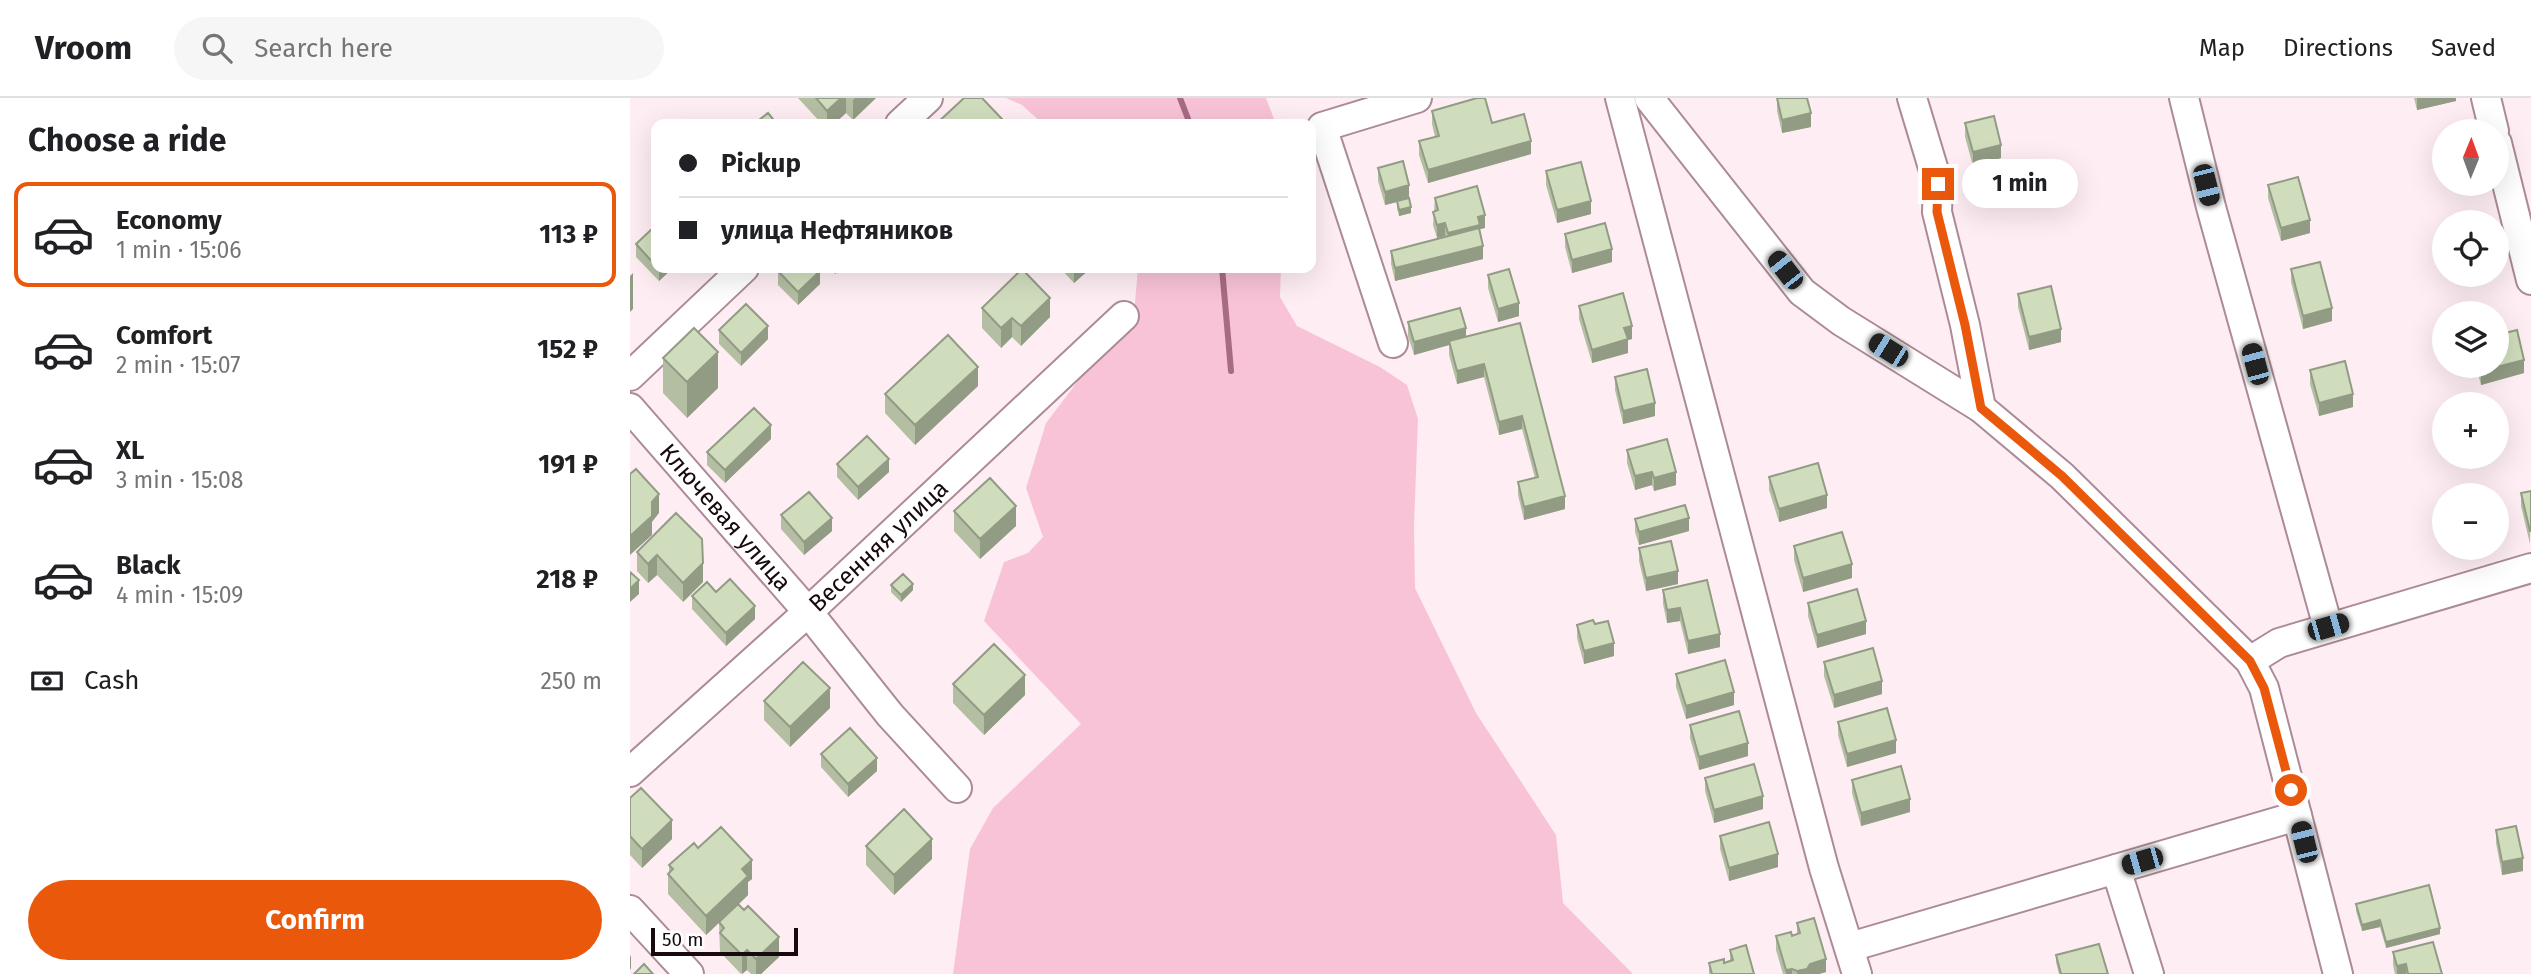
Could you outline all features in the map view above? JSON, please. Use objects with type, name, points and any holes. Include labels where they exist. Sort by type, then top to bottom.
[{"type":"street","points":[[905,119],[928,98]]},
{"type":"street","points":[[1393,344],[1322,127],[1417,98]]},
{"type":"street","points":[[1620,98],[1825,868],[1857,974]]},
{"type":"street","points":[[1649,98],[1802,292],[1841,321],[1981,408],[2062,476],[2250,661],[2264,688],[2338,974]]},
{"type":"street","points":[[1912,98],[1938,184],[1937,212],[1965,325],[1981,408]]},
{"type":"street","points":[[2184,98],[2211,207],[2328,627]]},
{"type":"street","points":[[2486,98],[2491,119]]},
{"type":"street","points":[[2510,195],[2531,280]]},
{"type":"street","points":[[630,376],[739,273]]},
{"type":"street","name":"Весенняя улица","points":[[630,772],[808,612],[1124,316]]},
{"type":"street","name":"Ключевая улица","points":[[630,408],[808,612],[890,715],[957,788]]},
{"type":"street","points":[[2250,661],[2279,643],[2531,568]]},
{"type":"street","points":[[1850,947],[2297,816]]},
{"type":"street","points":[[2116,869],[2149,974]]},
{"type":"street","points":[[630,910],[689,974]]},
{"type":"shaded area","points":[[1006,98],[1266,98],[1274,119],[1037,119],[1022,105]]},
{"type":"shaded area","points":[[1138,273],[1281,273],[1280,297],[1297,326],[1380,367],[1407,385],[1418,419],[1414,526],[1415,588],[1476,713],[1556,835],[1563,903],[1633,974],[953,974],[970,849],[993,808],[1081,724],[984,621],[1004,562],[1028,553],[1043,537],[1026,488],[1046,423],[1090,365],[1133,325]]},
{"type":"building","points":[[816,98],[841,98],[827,111]]},
{"type":"building","points":[[964,98],[982,98],[1002,119],[941,119]]},
{"type":"building","points":[[1485,98],[1492,123],[1524,114],[1531,141],[1428,170],[1419,141],[1439,136],[1432,111]]},
{"type":"building","points":[[1777,98],[1807,98],[1811,113],[1782,120]]},
{"type":"building","points":[[768,113],[773,119],[760,119]]},
{"type":"building","points":[[1994,116],[2001,145],[1973,152],[1965,123]]},
{"type":"building","points":[[1403,161],[1409,185],[1385,192],[1378,168]]},
{"type":"building","points":[[1581,162],[1591,201],[1557,210],[1546,171]]},
{"type":"building","points":[[2298,177],[2310,220],[2281,228],[2268,185]]},
{"type":"building","points":[[1477,186],[1485,215],[1478,217],[1480,225],[1448,233],[1445,223],[1437,225],[1433,212],[1438,210],[1435,198]]},
{"type":"building","points":[[1409,198],[1411,207],[1399,210],[1397,201]]},
{"type":"building","points":[[1605,223],[1612,249],[1572,260],[1565,234]]},
{"type":"building","points":[[1479,228],[1483,246],[1395,268],[1391,251]]},
{"type":"building","points":[[651,230],[651,260],[636,244]]},
{"type":"building","points":[[2320,262],[2332,308],[2303,316],[2291,269]]},
{"type":"building","points":[[1509,269],[1519,303],[1498,309],[1488,275]]},
{"type":"building","points":[[780,273],[818,273],[798,292]]},
{"type":"building","points":[[1018,273],[1026,273],[1050,298],[1021,326],[1012,318],[1001,328],[982,308]]},
{"type":"building","points":[[2051,286],[2061,329],[2029,337],[2018,294]]},
{"type":"building","points":[[1623,293],[1632,326],[1624,328],[1628,339],[1592,350],[1579,306]]},
{"type":"building","points":[[746,304],[768,326],[741,353],[719,330]]},
{"type":"building","points":[[1460,308],[1466,328],[1414,342],[1408,322]]},
{"type":"building","points":[[1520,323],[1565,496],[1524,507],[1518,482],[1538,477],[1522,416],[1499,422],[1484,364],[1457,371],[1449,341]]},
{"type":"building","points":[[694,328],[718,352],[687,382],[663,358]]},
{"type":"building","points":[[2517,330],[2524,360],[2509,364],[2509,332]]},
{"type":"building","points":[[948,335],[978,367],[915,425],[885,394]]},
{"type":"building","points":[[2345,361],[2353,394],[2319,403],[2310,370]]},
{"type":"building","points":[[1647,369],[1655,403],[1623,411],[1615,377]]},
{"type":"building","points":[[754,408],[771,425],[725,470],[707,452]]},
{"type":"building","points":[[867,436],[889,459],[858,487],[837,464]]},
{"type":"building","points":[[1667,439],[1676,472],[1654,478],[1652,472],[1635,476],[1627,450]]},
{"type":"building","points":[[1818,463],[1827,495],[1779,509],[1769,477]]},
{"type":"building","points":[[636,469],[659,494],[652,502],[652,516],[630,536],[630,474]]},
{"type":"building","points":[[990,478],[1016,506],[980,539],[954,511]]},
{"type":"building","points":[[2531,491],[2531,531],[2530,531],[2521,493]]},
{"type":"building","points":[[809,492],[832,518],[804,542],[781,515]]},
{"type":"building","points":[[1685,505],[1689,518],[1639,532],[1635,519]]},
{"type":"building","points":[[676,513],[702,539],[703,563],[683,583],[657,555],[648,564],[637,552]]},
{"type":"building","points":[[1842,532],[1852,564],[1803,578],[1794,546]]},
{"type":"building","points":[[1671,541],[1678,571],[1646,578],[1639,548]]},
{"type":"building","points":[[630,572],[639,580],[630,589]]},
{"type":"building","points":[[903,574],[913,584],[901,595],[891,585]]},
{"type":"building","points":[[730,579],[755,606],[726,633],[692,596],[707,582],[716,592]]},
{"type":"building","points":[[1707,580],[1720,634],[1688,641],[1680,608],[1667,610],[1663,590]]},
{"type":"building","points":[[1857,589],[1866,621],[1817,635],[1808,603]]},
{"type":"building","points":[[1593,620],[1595,624],[1608,621],[1614,643],[1584,651],[1577,625]]},
{"type":"building","points":[[994,644],[1025,675],[984,715],[953,684]]},
{"type":"building","points":[[1873,648],[1882,681],[1834,695],[1824,662]]},
{"type":"building","points":[[1725,660],[1734,692],[1686,706],[1676,674]]},
{"type":"building","points":[[803,662],[830,688],[790,727],[764,701]]},
{"type":"building","points":[[1887,708],[1896,740],[1847,754],[1838,722]]},
{"type":"building","points":[[1739,711],[1748,743],[1699,757],[1690,725]]},
{"type":"building","points":[[850,728],[877,758],[848,784],[821,754]]},
{"type":"building","points":[[1754,764],[1763,796],[1714,810],[1705,778]]},
{"type":"building","points":[[1901,766],[1910,799],[1861,813],[1852,780]]},
{"type":"building","points":[[641,788],[672,820],[642,849],[630,836],[630,798]]},
{"type":"building","points":[[904,809],[932,839],[894,875],[866,846]]},
{"type":"building","points":[[1769,822],[1778,854],[1729,868],[1720,836]]},
{"type":"building","points":[[2516,826],[2523,858],[2502,862],[2496,830]]},
{"type":"building","points":[[721,827],[752,860],[742,869],[748,876],[706,916],[668,874],[673,869],[669,865],[694,843],[698,848]]},
{"type":"building","points":[[2429,885],[2440,928],[2386,942],[2380,920],[2362,925],[2356,904]]},
{"type":"building","points":[[738,904],[744,910],[748,906],[779,937],[756,959],[747,950],[742,955],[720,933],[724,928],[719,922]]},
{"type":"building","points":[[1814,918],[1826,959],[1810,964],[1807,969],[1786,970],[1776,936],[1791,932],[1792,936],[1800,933],[1797,923]]},
{"type":"building","points":[[2433,942],[2442,974],[2408,974],[2406,964],[2397,966],[2393,952]]},
{"type":"building","points":[[2099,944],[2108,974],[2061,974],[2056,955]]},
{"type":"building","points":[[1746,945],[1754,974],[1712,974],[1709,963],[1724,959],[1724,963],[1733,960],[1730,950]]},
{"type":"building","points":[[644,964],[653,974],[634,974]]},
{"type":"waterway","points":[[1180,98],[1188,119]]},
{"type":"waterway","points":[[1222,273],[1231,371]]},
{"type":"route","points":[[1938,184],[1937,212],[1965,325],[1981,408],[2062,476],[2250,661],[2264,688],[2291,790]]}]
